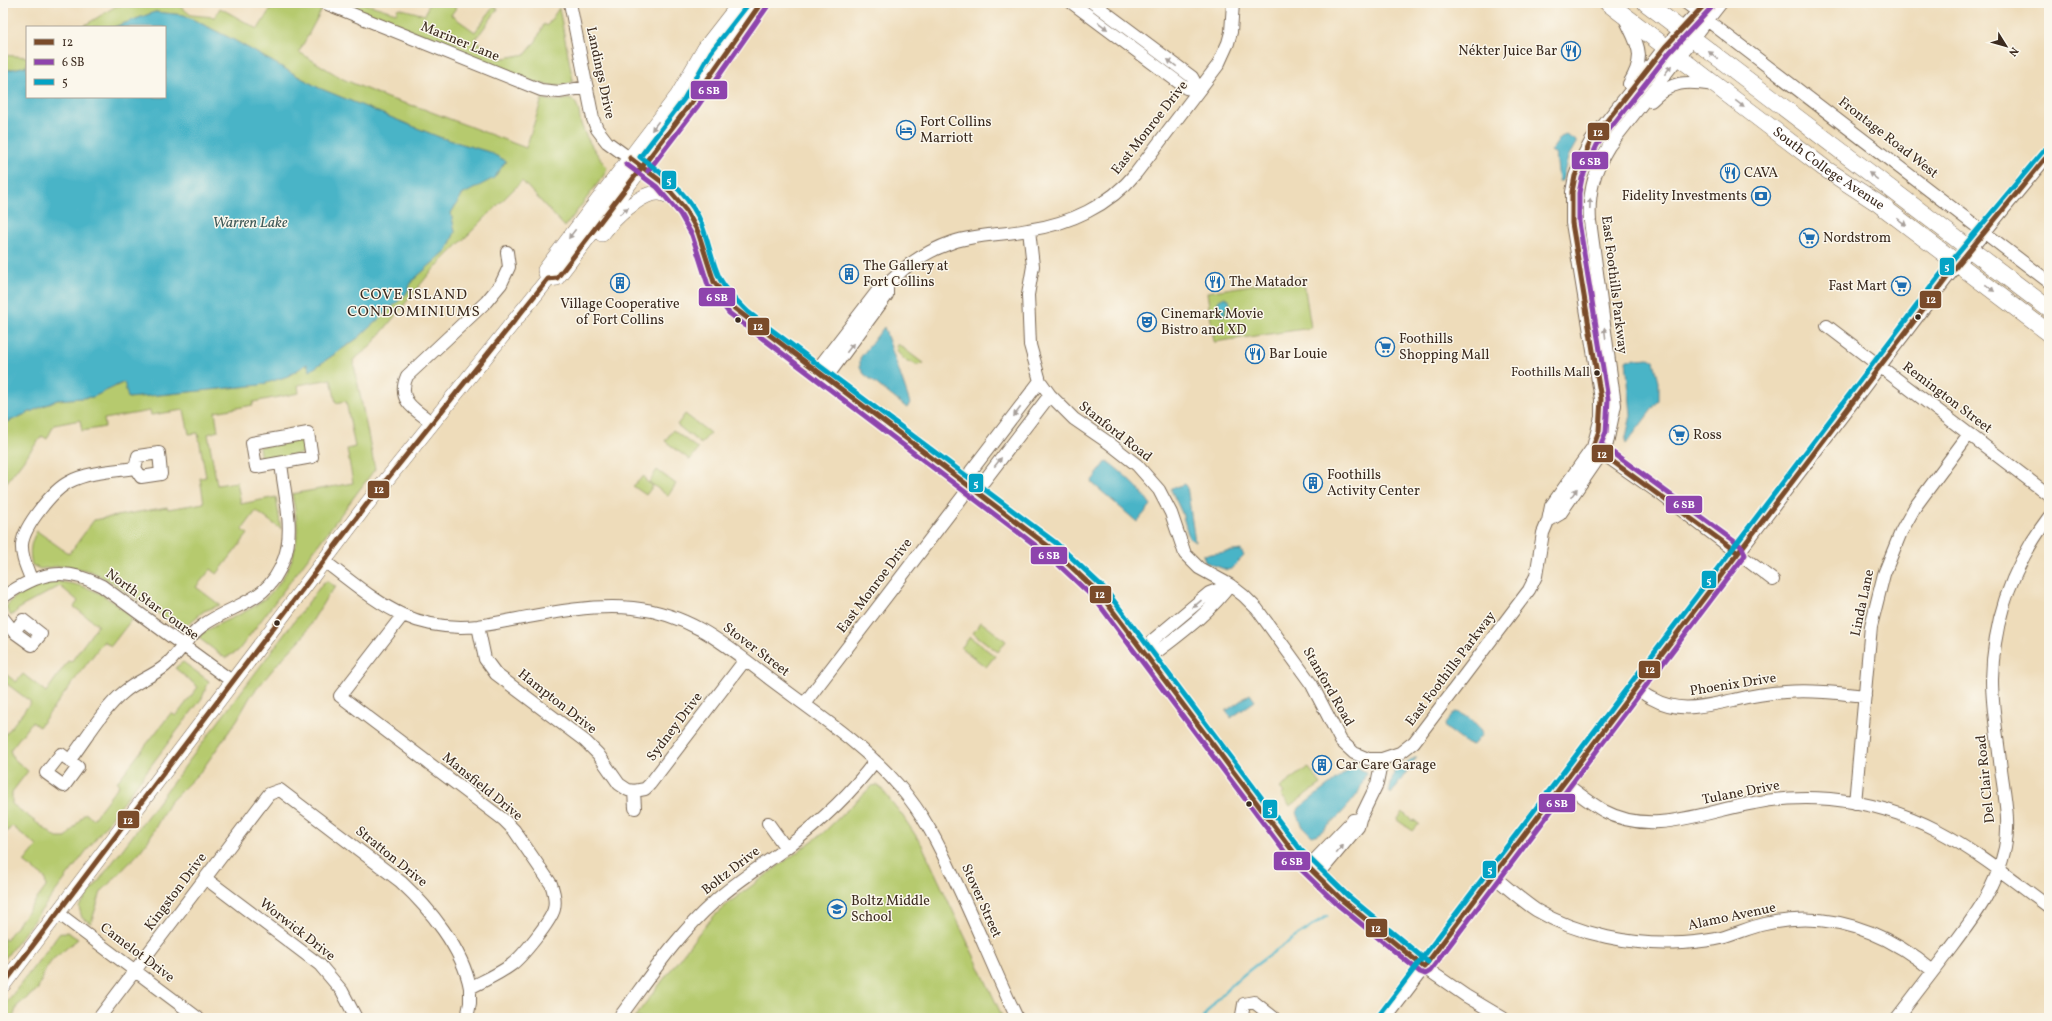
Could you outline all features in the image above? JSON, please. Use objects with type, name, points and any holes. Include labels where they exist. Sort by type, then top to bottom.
[{"type":"highway","name":"South College Avenue","points":[[1608,3],[1824,168],[1879,204],[2049,333]]},
{"type":"highway","name":"South College Avenue","points":[[1646,3],[2049,309]]},
{"type":"main road","points":[[636,162],[691,103],[753,9],[761,3]]},
{"type":"main road","points":[[3,985],[324,561],[433,423],[553,278],[636,162],[678,95],[705,48],[738,5]]},
{"type":"main road","points":[[553,278],[567,276],[610,224],[645,196],[655,193],[662,193],[680,203]]},
{"type":"street","name":"Mariner Lane","points":[[325,3],[541,90],[559,92],[587,87]]},
{"type":"street","name":"Landings Drive","points":[[570,3],[597,129],[607,142],[636,162]]},
{"type":"street","points":[[1072,3],[1186,88],[1200,90]]},
{"type":"street","points":[[1093,3],[1192,77],[1200,90]]},
{"type":"street","name":"East Monroe Drive","points":[[821,375],[879,289],[887,285],[910,264],[941,247],[972,238],[1029,230],[1080,216],[1121,189],[1136,173],[1218,65],[1228,42],[1232,25],[1233,3]]},
{"type":"street","points":[[1686,3],[1702,7],[1687,34]]},
{"type":"street","points":[[1687,34],[1707,20],[1720,3]]},
{"type":"street","points":[[720,59],[720,48],[739,22],[738,5]]},
{"type":"street","points":[[1623,15],[1638,45],[1639,59],[1635,74],[1627,88],[1625,98]]},
{"type":"street","name":"Frontage Road West","points":[[1707,20],[2049,282]]},
{"type":"street","name":"East Foothills Parkway","points":[[1598,450],[1601,399],[1572,223],[1572,192],[1575,176],[1586,149],[1665,47],[1687,34]]},
{"type":"street","name":"East Foothills Parkway","points":[[1382,759],[1400,753],[1414,742],[1529,590],[1536,576],[1543,533],[1548,521],[1551,506],[1598,450],[1607,443],[1615,405],[1590,221],[1590,194],[1593,180],[1602,157],[1678,57],[1687,34]]},
{"type":"street","points":[[1633,116],[1644,110],[1657,96],[1674,84],[1694,82],[1716,86]]},
{"type":"street","points":[[1386,1018],[1959,264],[2049,154]]},
{"type":"street","points":[[636,162],[662,182],[680,203],[698,232],[714,282],[727,300],[744,317],[1056,553],[1100,594],[1146,654],[1264,816],[1308,867],[1342,900],[1424,967],[1471,1000],[1503,1018]]},
{"type":"street","name":"Stanford Road","points":[[1029,230],[1033,266],[1028,295],[1027,319],[1030,345],[1040,381],[1050,395],[1074,420],[1120,452],[1147,476],[1165,499],[1184,554],[1199,568],[1230,585],[1257,609],[1296,659],[1312,685],[1342,741],[1354,753],[1368,759],[1382,759]]},
{"type":"street","points":[[433,423],[412,407],[405,398],[404,392],[407,376],[486,302],[501,284],[509,267],[508,252]]},
{"type":"street","name":"Remington Street","points":[[1827,326],[2049,495]]},
{"type":"street","name":"East Monroe Drive","points":[[970,487],[971,471],[1040,381]]},
{"type":"street","name":"East Monroe Drive","points":[[804,704],[970,487],[984,481],[1050,395]]},
{"type":"street","points":[[308,433],[312,457],[281,463],[256,467],[252,443],[308,433]]},
{"type":"street","name":"Linda Lane","points":[[1855,802],[1871,626],[1877,596],[1892,553],[1915,507],[1969,434]]},
{"type":"street","points":[[1598,450],[1773,580]]},
{"type":"street","points":[[69,761],[114,701],[133,685],[165,666],[201,627],[214,618],[252,601],[263,592],[278,572],[284,560],[288,540],[281,463]]},
{"type":"street","points":[[31,579],[23,555],[24,536],[28,528],[61,486],[78,478],[135,468]]},
{"type":"street","name":"Del Clair Road","points":[[1897,1018],[1978,912],[1999,870],[2005,848],[2006,816],[1992,687],[1996,631],[2009,588],[2018,567],[2030,543],[2049,517]]},
{"type":"street","name":"Stover Street","points":[[324,561],[380,603],[402,616],[435,626],[449,628],[478,626],[575,611],[634,608],[672,616],[688,622],[724,643],[804,704],[875,762],[908,796],[934,837],[1017,1018]]},
{"type":"street","name":"North Star Course","points":[[3,597],[31,579],[51,574],[64,573],[89,579],[102,586],[233,682]]},
{"type":"street","points":[[1146,654],[1209,593],[1230,585]]},
{"type":"street","name":"Mansfield Drive","points":[[402,616],[340,696],[504,820],[514,830],[551,884],[554,893],[554,909],[551,917],[523,954],[509,967],[470,988]]},
{"type":"street","points":[[3,618],[14,632]]},
{"type":"street","name":"Hampton Drive","points":[[478,626],[482,651],[490,667],[585,741],[598,754],[619,784],[628,790],[634,791]]},
{"type":"street","name":"Sydney Drive","points":[[634,791],[645,789],[650,784],[745,660]]},
{"type":"street","name":"Phoenix Drive","points":[[1637,686],[1656,701],[1676,708],[1689,709],[1703,708],[1755,696],[1784,692],[1813,691],[1865,696]]},
{"type":"street","points":[[1317,876],[1358,827],[1360,819],[1377,784],[1382,759]]},
{"type":"street","name":"Boltz Drive","points":[[619,1018],[664,957],[696,919],[738,882],[786,848],[817,823],[843,799],[875,762]]},
{"type":"street","name":"Tulane Drive","points":[[1564,783],[1604,811],[1631,819],[1652,822],[1689,819],[1726,808],[1780,800],[1829,799],[1855,802],[1885,809],[1924,823],[1961,843],[2049,907]]},
{"type":"street","name":"Stratton Drive","points":[[280,790],[401,882],[414,894],[457,951],[463,963],[470,988]]},
{"type":"street","name":"Kingston Drive","points":[[99,1018],[269,794],[280,790]]},
{"type":"street","points":[[634,791],[635,808]]},
{"type":"street","points":[[1308,867],[1352,820],[1360,819]]},
{"type":"street","points":[[768,823],[786,848]]},
{"type":"street","name":"Alamo Avenue","points":[[1493,876],[1536,909],[1548,916],[1570,925],[1616,938],[1653,943],[1682,943],[1720,938],[1772,922],[1795,920],[1831,922],[1851,925],[1888,939],[1916,956],[1933,970]]},
{"type":"street","name":"Worwick Drive","points":[[205,878],[320,965],[342,991],[356,1018]]},
{"type":"street","name":"Camelot Drive","points":[[58,912],[198,1018]]},
{"type":"street","points":[[467,1018],[470,1003],[470,988]]},
{"type":"street","points":[[1245,1018],[1242,1016],[1244,1004],[1254,1002],[1274,1018]]},
{"type":"green space","points":[[134,3],[176,3],[191,15],[215,17],[220,8],[258,29],[274,3],[312,3],[322,9],[299,52],[343,79],[387,98],[421,108],[526,148],[542,99],[554,101],[571,99],[578,107],[581,124],[586,136],[607,168],[604,175],[565,227],[522,181],[429,274],[370,347],[353,360],[375,469],[238,651],[225,658],[200,639],[200,635],[258,604],[276,588],[283,578],[293,557],[296,546],[297,529],[292,494],[353,483],[347,449],[355,447],[346,401],[336,403],[331,379],[298,385],[299,393],[253,402],[253,405],[215,412],[218,431],[208,434],[217,485],[237,482],[241,504],[276,497],[281,529],[256,511],[242,530],[248,534],[217,574],[211,569],[196,587],[220,605],[204,611],[182,629],[114,584],[93,572],[73,567],[60,566],[40,569],[32,565],[30,552],[37,531],[69,554],[94,520],[167,507],[168,509],[204,503],[200,478],[206,477],[198,433],[189,434],[184,410],[151,415],[150,411],[104,419],[105,427],[82,431],[80,420],[54,425],[47,439],[42,436],[3,487],[3,424],[57,400],[93,397],[125,382],[128,398],[260,385],[288,376],[307,364],[310,371],[358,338],[406,294],[412,281],[447,250],[455,232],[451,213],[462,195],[478,186],[506,162],[489,152],[439,137],[319,88],[232,39],[184,15],[155,12],[117,26],[84,26],[116,6]]},
{"type":"green space","points":[[342,3],[363,3],[396,13],[398,8],[425,15],[429,3],[449,3],[456,8],[451,15],[475,32],[494,6],[498,9],[475,40],[499,59],[526,54],[536,41],[544,24],[547,26],[559,8],[573,81],[568,84],[552,86],[532,81]]},
{"type":"green space","points":[[3,55],[26,57],[26,66],[3,71]]},
{"type":"green space","points":[[1303,277],[1311,328],[1214,342],[1207,292]]},
{"type":"green space","points":[[898,344],[924,364],[916,365],[907,362],[898,353],[896,346]]},
{"type":"green space","points":[[685,414],[710,433],[701,444],[677,425]]},
{"type":"green space","points":[[673,430],[698,449],[690,460],[665,441]]},
{"type":"green space","points":[[302,439],[306,450],[304,453],[261,460],[259,447]]},
{"type":"green space","points":[[657,470],[676,484],[668,496],[649,482]]},
{"type":"green space","points":[[644,476],[646,481],[653,486],[646,495],[633,486]]},
{"type":"green space","points":[[53,581],[88,588],[111,601],[132,619],[111,646],[104,641],[39,727],[32,722],[10,750],[13,758],[28,771],[12,792],[12,804],[57,838],[66,838],[85,813],[93,819],[119,785],[117,782],[171,713],[176,716],[198,687],[175,668],[183,662],[209,681],[202,698],[3,961],[3,938],[6,940],[46,887],[45,878],[24,862],[37,846],[12,826],[6,833],[3,831],[3,732],[6,734],[31,702],[3,681],[3,672],[16,682],[23,674],[46,692],[68,661],[71,662],[98,625],[74,607],[78,601],[60,586],[21,607],[11,616],[6,607],[15,597],[27,590]]},
{"type":"green space","points":[[327,581],[336,587],[328,595],[302,638],[279,662],[250,697],[237,720],[202,770],[169,803],[148,841],[138,854],[101,892],[91,923],[82,918],[79,907],[323,583]]},
{"type":"green space","points":[[981,622],[1006,641],[998,652],[973,633]]},
{"type":"green space","points":[[970,637],[995,656],[986,667],[961,648]]},
{"type":"green space","points":[[1308,767],[1321,784],[1290,806],[1281,795],[1284,793],[1280,788]]},
{"type":"green space","name":"Boltz Middle School","points":[[877,785],[902,815],[922,845],[1003,1018],[634,1018],[699,933],[714,916],[730,902],[823,833],[872,786]]},
{"type":"green space","points":[[1403,812],[1412,821],[1414,820],[1419,824],[1413,831],[1397,820]]},
{"type":"green space","points":[[67,932],[78,939],[52,960],[44,972],[38,989],[17,1006],[13,1018],[3,1018],[3,1007],[60,933]]},
{"type":"water","name":"Warren Lake","points":[[155,12],[184,15],[232,39],[319,88],[439,137],[489,152],[506,161],[494,178],[462,195],[451,213],[455,232],[447,250],[412,281],[406,294],[358,338],[310,371],[307,364],[288,376],[260,385],[128,398],[124,382],[93,397],[57,400],[3,424],[3,71],[26,66],[26,98],[166,98],[166,26],[117,26]]},
{"type":"water","points":[[1566,135],[1576,141],[1576,143],[1568,157],[1562,181],[1559,181],[1556,154],[1551,151],[1561,137]]},
{"type":"water","points":[[1225,297],[1229,300],[1230,304],[1225,309],[1225,315],[1221,316],[1217,313],[1216,307],[1219,300]]},
{"type":"water","points":[[884,327],[910,403],[907,408],[864,374],[860,367],[860,358]]},
{"type":"water","points":[[1649,358],[1654,361],[1659,381],[1659,400],[1626,444],[1625,441],[1631,415],[1626,360]]},
{"type":"water","points":[[1107,461],[1131,481],[1151,505],[1137,522],[1091,482]]},
{"type":"water","points":[[1185,484],[1187,486],[1195,542],[1189,538],[1182,513],[1171,490],[1172,488]]},
{"type":"water","points":[[1241,550],[1244,556],[1231,569],[1227,570],[1205,562],[1203,555]]},
{"type":"water","points":[[1250,694],[1255,701],[1231,718],[1226,711]]},
{"type":"water","points":[[1455,712],[1462,714],[1471,720],[1481,730],[1482,734],[1473,745],[1467,744],[1446,728],[1445,724]]},
{"type":"water","points":[[1417,757],[1391,794],[1389,792],[1395,768]]},
{"type":"water","points":[[1354,766],[1366,772],[1358,793],[1344,811],[1330,825],[1312,836],[1303,827],[1297,813],[1299,808]]},
{"type":"waterway","points":[[1203,1018],[1214,1003],[1243,975],[1327,916]]},
{"type":"transit line","name":"12","points":[[3,985],[367,504],[548,279],[557,278],[691,103],[761,3]]},
{"type":"transit line","name":"12","points":[[1706,3],[1665,47],[1591,141],[1575,176],[1572,192],[1572,223],[1601,399],[1599,431],[1593,447],[1738,553]]},
{"type":"transit line","name":"5","points":[[746,7],[711,52],[684,99],[640,157],[657,169],[672,183],[687,198],[693,207],[704,231],[711,256],[720,279],[726,288],[748,312],[1056,543],[1105,589],[1300,849],[1347,895],[1428,962]]},
{"type":"transit line","points":[[648,171],[697,107],[767,7]]},
{"type":"transit line","points":[[626,164],[657,187],[680,214],[692,235],[708,285],[729,313],[1047,554],[1095,599],[1290,859],[1338,905],[1420,972],[1425,974],[1430,971],[1745,555],[1742,547],[1601,444],[1606,432],[1608,399],[1579,222],[1579,193],[1582,178],[1597,145],[1670,52],[1711,8]]},
{"type":"transit line","name":"5","points":[[1380,1014],[1940,275],[2044,150]]},
{"type":"transit line","name":"12","points":[[630,158],[662,182],[686,210],[698,232],[714,282],[734,308],[1052,549],[1100,594],[1295,854],[1342,900],[1424,967],[1946,279],[2049,154]]},
{"type":"place","name":"Nékter Juice Bar","points":[[1571,51]]},
{"type":"place","name":"Fort Collins Marriott","points":[[906,130]]},
{"type":"place","name":"CAVA","points":[[1730,173]]},
{"type":"place","name":"Fidelity Investments","points":[[1761,196]]},
{"type":"place","name":"Nordstrom","points":[[1809,238]]},
{"type":"place","name":"The Gallery at Fort Collins","points":[[849,274]]},
{"type":"place","name":"The Matador","points":[[1215,282]]},
{"type":"place","name":"Village Cooperative of Fort Collins","points":[[620,283]]},
{"type":"place","name":"Fast Mart","points":[[1901,286]]},
{"type":"place","name":"Cinemark Movie Bistro and XD","points":[[1147,322]]},
{"type":"place","name":"Foothills Shopping Mall","points":[[1385,347]]},
{"type":"place","name":"Bar Louie","points":[[1255,354]]},
{"type":"place","name":"Foothills Mall","points":[[1597,373]]},
{"type":"place","name":"Ross","points":[[1679,435]]},
{"type":"place","name":"Foothills Activity Center","points":[[1313,483]]},
{"type":"place","name":"Car Care Garage","points":[[1322,765]]},
{"type":"place","name":"Boltz Middle School","points":[[837,909]]},
{"type":"district","name":"COVE ISLAND CONDOMINIUMS","points":[[414,304]]}]
